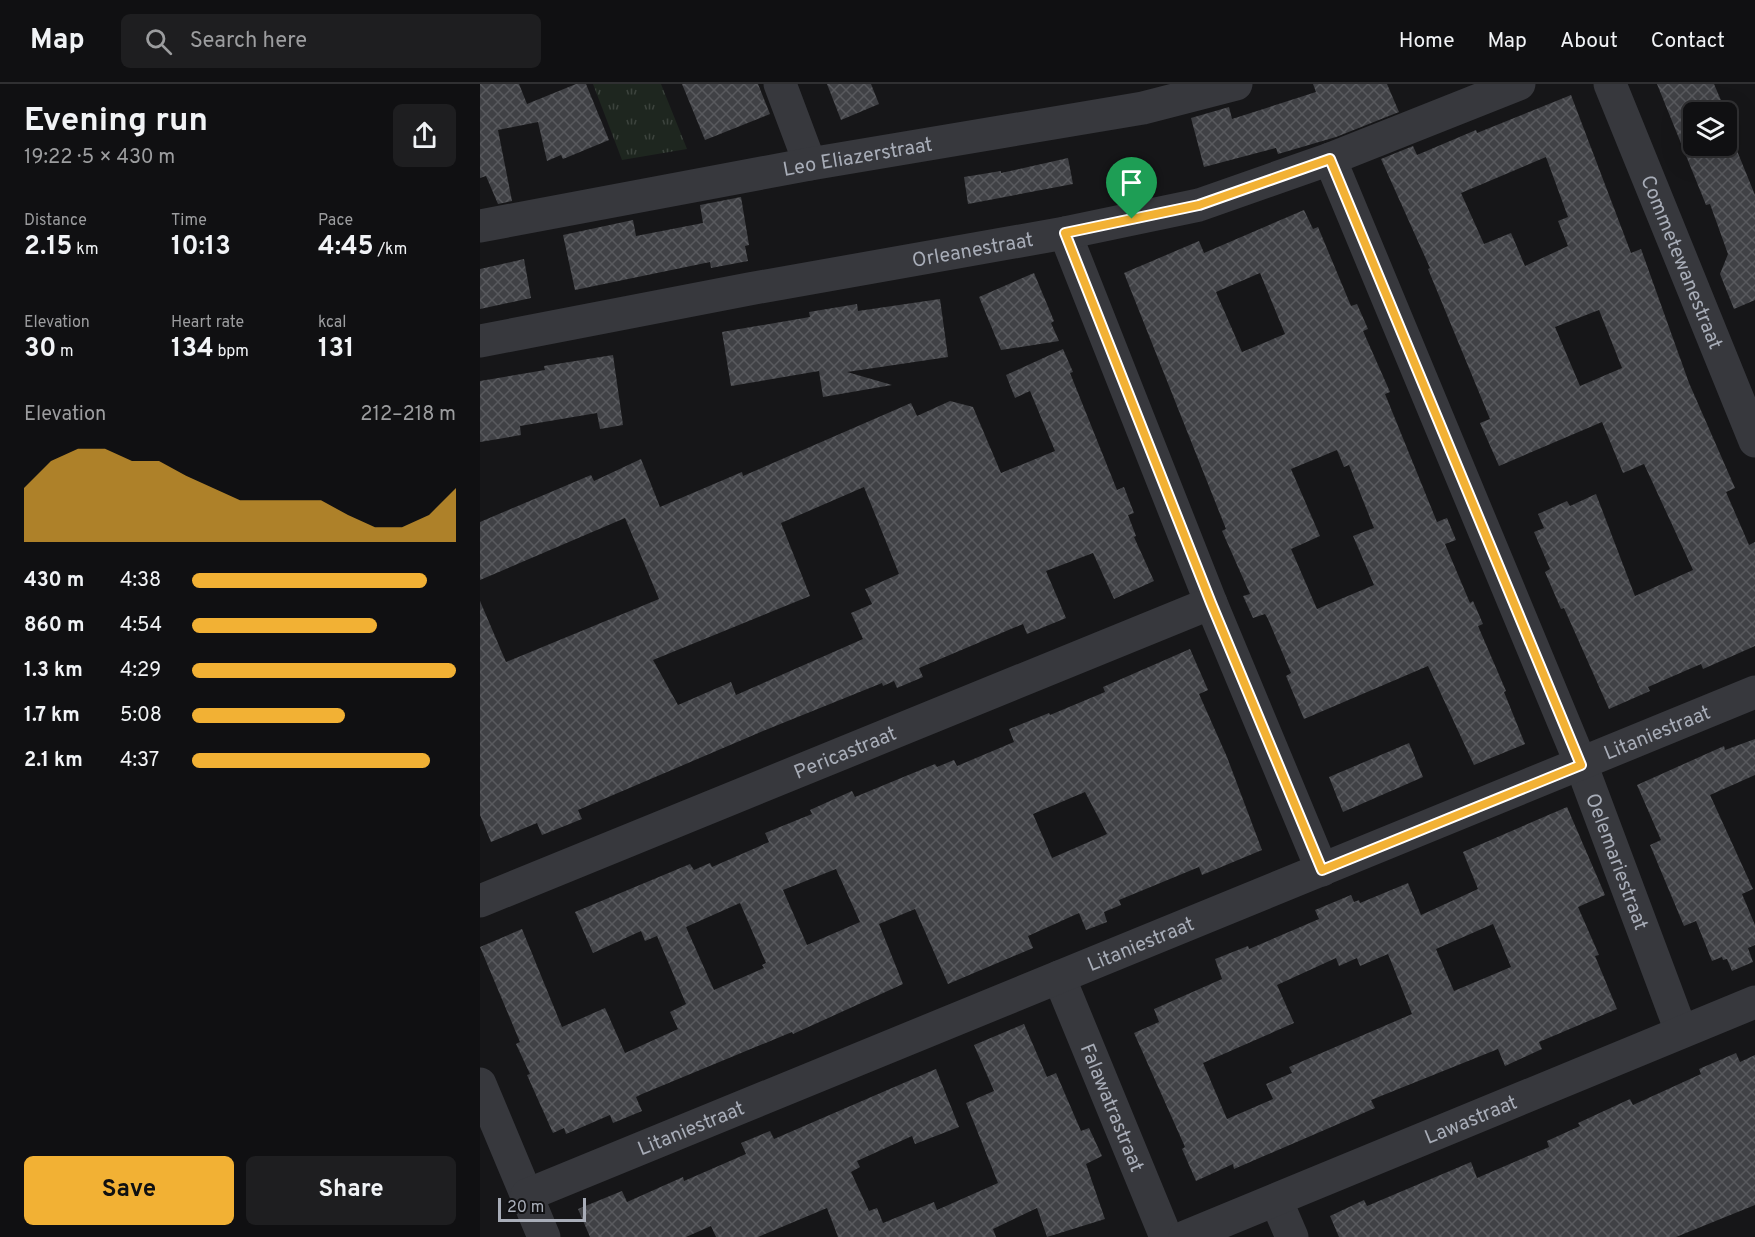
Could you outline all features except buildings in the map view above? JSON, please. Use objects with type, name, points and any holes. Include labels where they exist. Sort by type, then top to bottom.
[{"type":"street","points":[[780,84],[810,164]]},
{"type":"street","name":"Leo Eliazerstraat","points":[[480,226],[810,164],[1143,108],[1236,84]]},
{"type":"street","name":"Orleanestraat","points":[[480,341],[749,289],[1065,233],[1199,205],[1330,159],[1519,84]]},
{"type":"street","name":"Commetewanestraat","points":[[1610,84],[1755,441]]},
{"type":"street","name":"Oelemariestraat","points":[[1330,159],[1581,765],[1681,1031]]},
{"type":"street","points":[[1065,233],[1211,603],[1322,870]]},
{"type":"street","name":"Pericastraat","points":[[480,901],[1211,603]]},
{"type":"street","name":"Litaniestraat","points":[[527,1195],[1755,692]]},
{"type":"street","name":"Falawatrastraat","points":[[1059,977],[1166,1237]]},
{"type":"street","name":"Lawastraat","points":[[1185,1237],[1755,1002]]},
{"type":"street","points":[[480,1084],[544,1237]]},
{"type":"street","points":[[1276,1200],[1292,1237]]},
{"type":"green space","points":[[593,84],[661,84],[687,149],[622,160]]},
{"type":"route","points":[[1330,159],[1418,365],[1581,765],[1322,870],[1211,603],[1065,233],[1132,219],[1199,205],[1330,159]]}]
